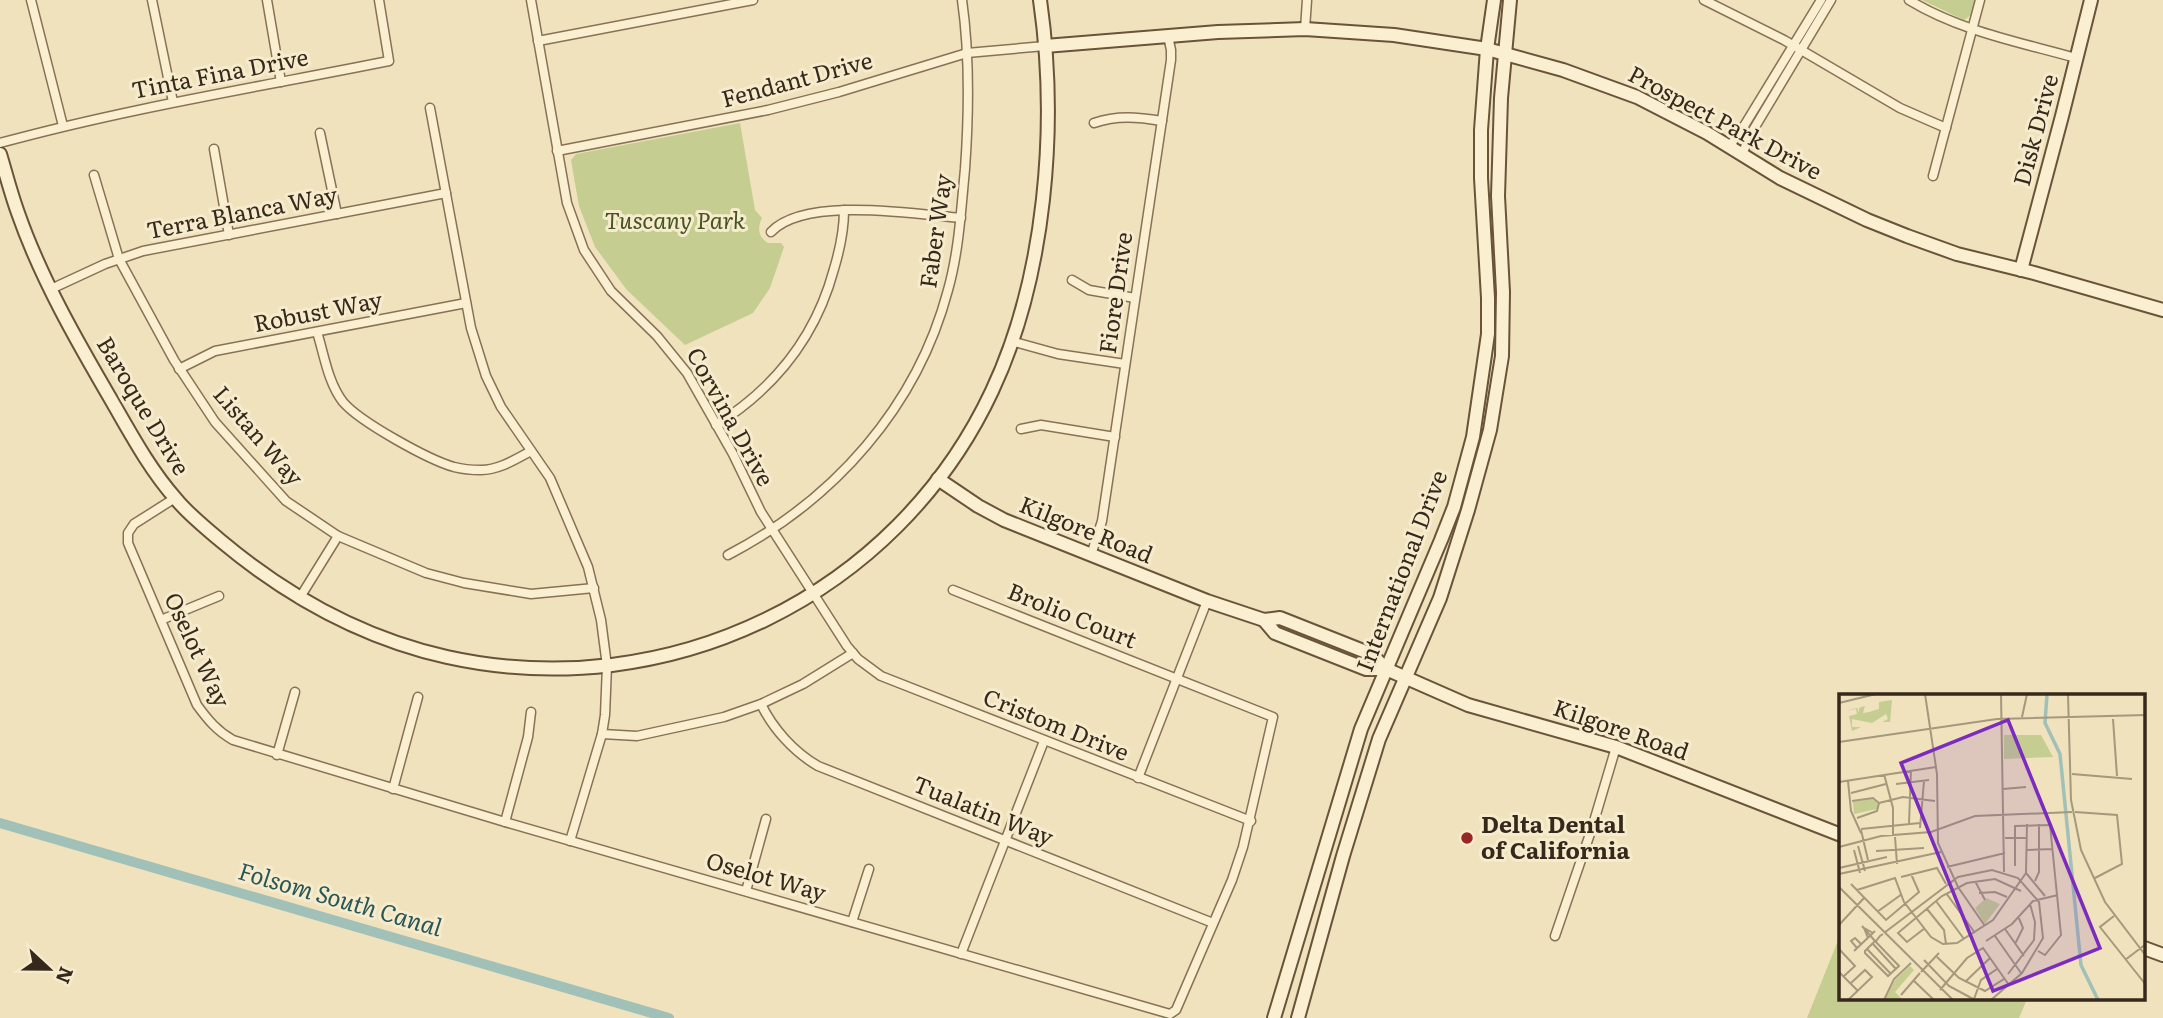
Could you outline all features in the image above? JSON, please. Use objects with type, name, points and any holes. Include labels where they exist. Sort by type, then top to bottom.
[{"type":"street","points":[[31,0],[63,126]]},
{"type":"street","points":[[152,0],[173,102]]},
{"type":"street","points":[[267,0],[281,82]]},
{"type":"street","name":"Tinta Fina Drive","points":[[0,144],[63,126],[173,102],[389,61],[379,0]]},
{"type":"street","name":"Corvina Drive","points":[[531,0],[572,219],[592,265],[611,291],[673,354],[733,454],[751,495],[853,653]]},
{"type":"street","points":[[538,41],[753,0]]},
{"type":"street","name":"Faber Way","points":[[728,555],[773,530],[807,505],[855,460],[877,434],[908,387],[932,336],[948,290],[961,218],[967,140],[967,53],[962,0]]},
{"type":"street","name":"Baroque Drive","points":[[0,154],[19,216],[51,289],[139,447],[175,499],[203,526],[240,557],[299,599],[341,622],[383,639],[470,662],[514,667],[607,666],[697,649],[763,622],[814,593],[867,554],[893,530],[938,479],[966,439],[984,408],[1012,341],[1032,265],[1044,187],[1048,125],[1040,0]]},
{"type":"street","points":[[1305,29],[1307,0]]},
{"type":"street","name":"International Drive","points":[[1274,1018],[1361,729],[1454,506],[1473,437],[1488,334],[1481,178],[1482,109],[1486,49],[1494,0]]},
{"type":"street","name":"International Drive","points":[[1298,1018],[1379,739],[1440,598],[1490,430],[1502,356],[1503,292],[1498,196],[1510,0]]},
{"type":"street","points":[[1703,0],[1797,48],[1900,108],[1946,128]]},
{"type":"street","points":[[1742,154],[1821,0]]},
{"type":"street","points":[[1729,146],[1831,0]]},
{"type":"street","points":[[1909,0],[1933,15],[1972,30],[2076,58]]},
{"type":"street","points":[[1933,176],[1980,0]]},
{"type":"street","name":"Disk Drive","points":[[2021,270],[2091,0]]},
{"type":"street","name":"Prospect Park Drive","points":[[1045,46],[1218,32],[1305,29],[1394,35],[1486,49],[1563,69],[1624,92],[1672,114],[1780,177],[1884,227],[1956,254],[2163,310]]},
{"type":"street","name":"Fiore Drive","points":[[1091,555],[1102,521],[1171,60],[1168,36]]},
{"type":"street","name":"Fendant Drive","points":[[557,150],[768,110],[839,92],[967,53],[1045,46]]},
{"type":"street","points":[[429,108],[471,328],[486,376],[501,407],[550,478],[588,567],[601,620],[607,666],[605,715],[602,734],[570,841]]},
{"type":"street","points":[[1094,123],[1122,117],[1161,121]]},
{"type":"street","points":[[320,133],[337,214]]},
{"type":"street","points":[[214,149],[229,235]]},
{"type":"street","name":"Listan Way","points":[[93,175],[119,259],[180,369],[215,422],[286,501],[338,536],[426,573],[464,583],[531,594],[594,588]]},
{"type":"street","name":"Terra Blanca Way","points":[[51,289],[143,251],[446,193]]},
{"type":"street","points":[[771,232],[779,223],[807,215],[844,210],[961,218]]},
{"type":"street","points":[[716,425],[766,388],[805,339],[830,283],[842,239],[844,210]]},
{"type":"street","points":[[1072,280],[1089,290],[1135,298]]},
{"type":"street","name":"Robust Way","points":[[180,369],[215,351],[466,303]]},
{"type":"street","points":[[1488,305],[1494,323],[1491,369],[1496,391]]},
{"type":"street","points":[[317,332],[332,383],[344,402],[364,419],[421,452],[454,467],[480,470],[494,469],[531,451]]},
{"type":"street","points":[[1012,341],[1058,354],[1125,364]]},
{"type":"street","points":[[1482,378],[1486,381],[1488,398],[1482,458]]},
{"type":"street","points":[[1021,429],[1041,425],[1115,437]]},
{"type":"street","name":"Kilgore Road","points":[[938,479],[1004,520],[1207,601],[1264,620],[1280,618],[1371,654],[1386,669],[1468,705],[1616,747],[1839,834]]},
{"type":"street","name":"Oselot Way","points":[[175,499],[134,524],[128,533],[128,543],[197,705],[208,722],[233,740],[505,822],[1170,1014],[1175,1010],[1232,880],[1251,821],[1273,717],[1177,678]]},
{"type":"street","points":[[299,599],[338,536]]},
{"type":"street","name":"Brolio Court","points":[[953,590],[1177,678]]},
{"type":"street","points":[[161,620],[219,596]]},
{"type":"street","points":[[1138,778],[1207,601]]},
{"type":"street","points":[[602,734],[637,736],[711,721],[761,704],[803,684],[853,653]]},
{"type":"street","name":"Cristom Drive","points":[[853,653],[881,676],[1251,821]]},
{"type":"street","points":[[277,755],[295,692]]},
{"type":"street","points":[[393,789],[418,697]]},
{"type":"street","name":"Tualatin Way","points":[[761,704],[772,723],[797,752],[818,766],[1213,923]]},
{"type":"street","points":[[505,822],[528,737],[531,712]]},
{"type":"street","points":[[961,954],[1044,741]]},
{"type":"street","points":[[1555,936],[1616,747]]},
{"type":"street","points":[[746,891],[766,819]]},
{"type":"street","points":[[852,922],[869,869]]},
{"type":"street","points":[[2146,949],[2163,955]]},
{"type":"green space","points":[[1922,0],[1975,0],[1971,15],[1964,20]]},
{"type":"green space","name":"Tuscany Park","points":[[740,123],[755,210],[762,218],[759,225],[760,235],[768,243],[781,243],[784,247],[770,288],[753,313],[685,345],[627,290],[595,247],[579,206],[571,160],[576,154]]},
{"type":"green space","points":[[1839,938],[1839,1000],[2027,1000],[2019,1018],[1807,1018]]},
{"type":"waterway","name":"Folsom South Canal","points":[[0,823],[669,1018]]},
{"type":"place","name":"Delta Dental of California","points":[[1467,838]]}]
